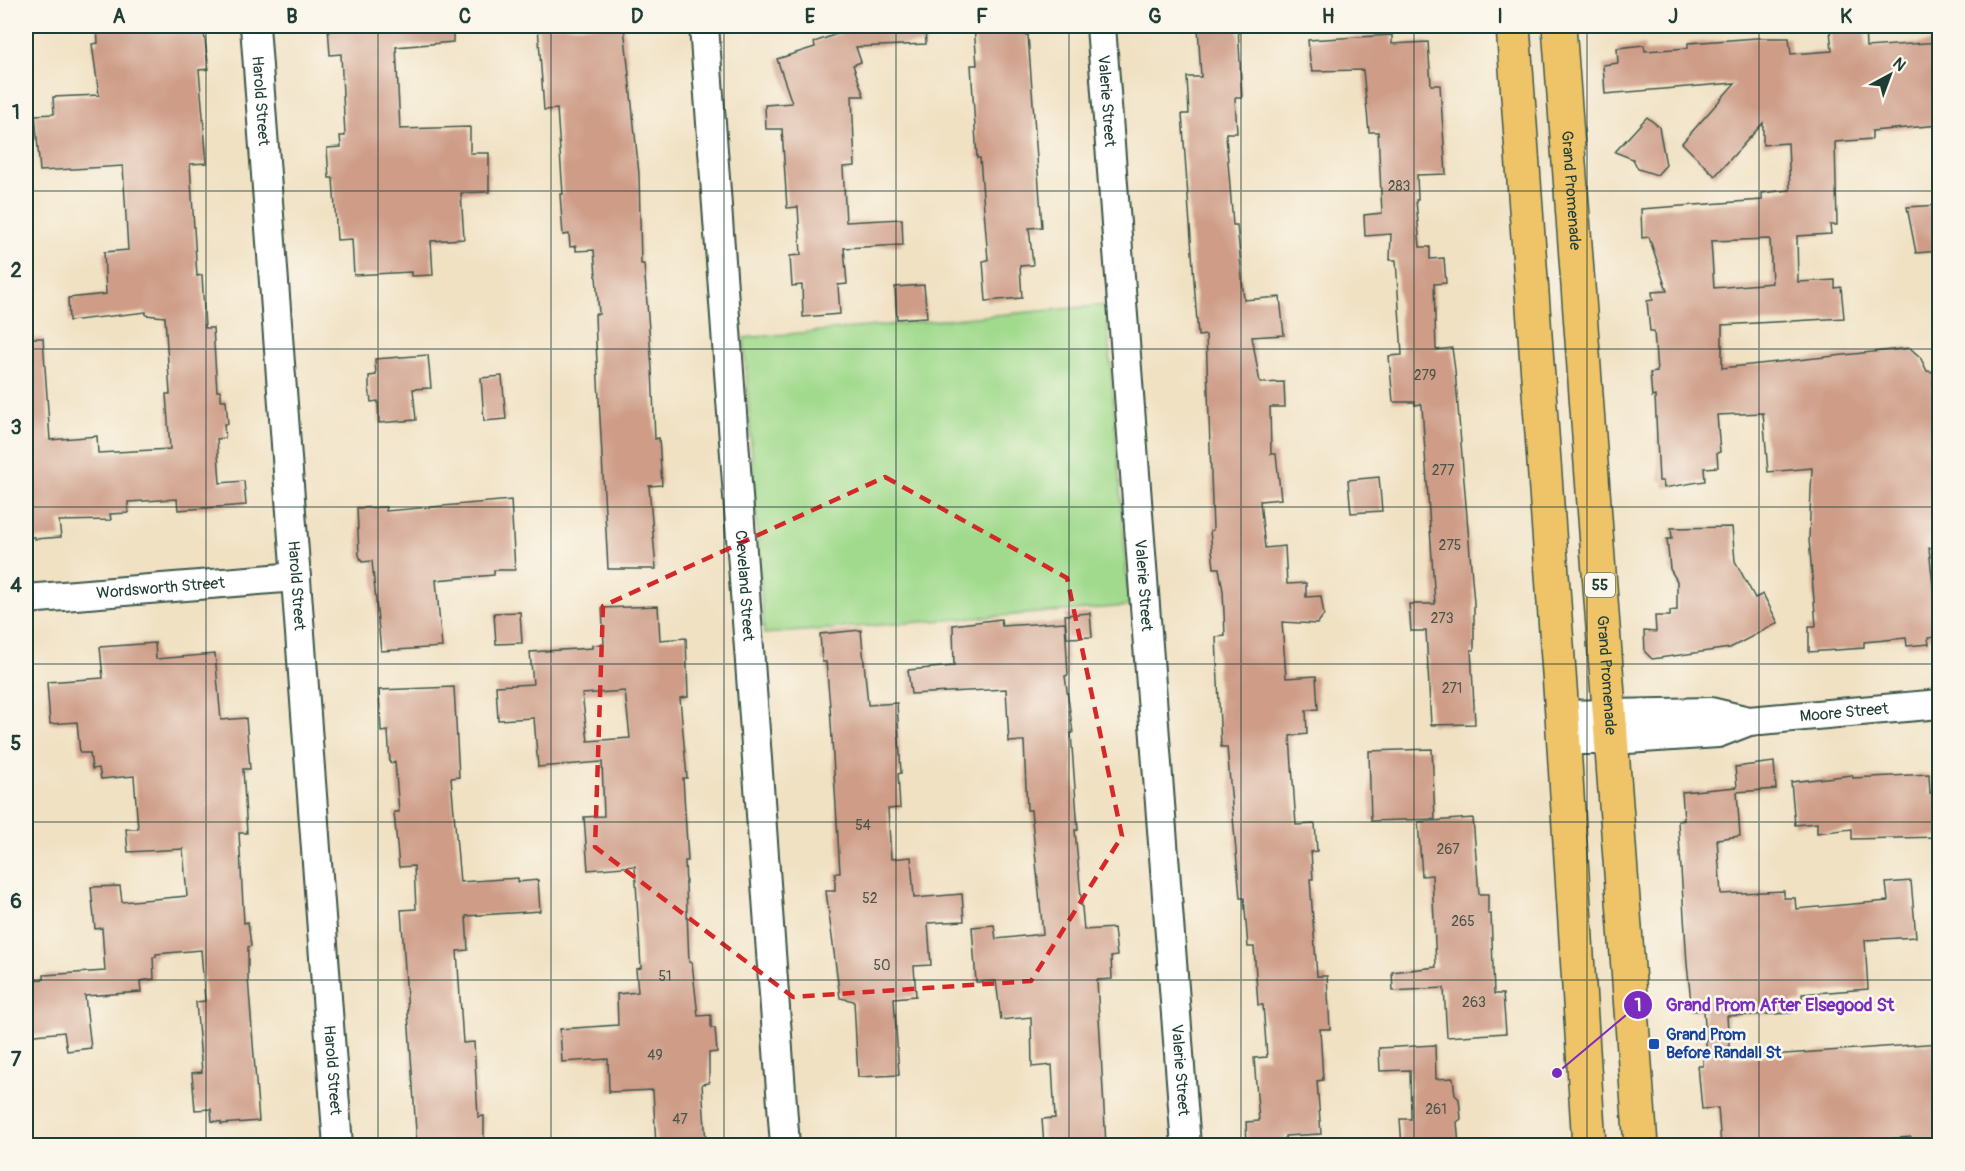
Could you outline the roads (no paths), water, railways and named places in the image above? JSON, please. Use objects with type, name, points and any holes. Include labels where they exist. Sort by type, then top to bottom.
[{"type":"main road","points":[[1513,26],[1563,728],[1589,1146]]},
{"type":"main road","name":"Grand Promenade","points":[[1559,26],[1641,1146]]},
{"type":"street","name":"Harold Street","points":[[255,26],[338,1146]]},
{"type":"street","name":"Cleveland Street","points":[[704,26],[784,1146]]},
{"type":"street","name":"Valerie Street","points":[[1101,26],[1186,1146]]},
{"type":"street","name":"Wordsworth Street","points":[[26,599],[296,577]]},
{"type":"street","name":"Moore Street","points":[[1563,728],[1611,727],[1711,712],[1749,721],[1940,704]]},
{"type":"place","name":"Grand Prom Before Randall St","points":[[1654,1044]]},
{"type":"place","name":"Grand Prom After Elsegood St","points":[[1557,1073]]}]
